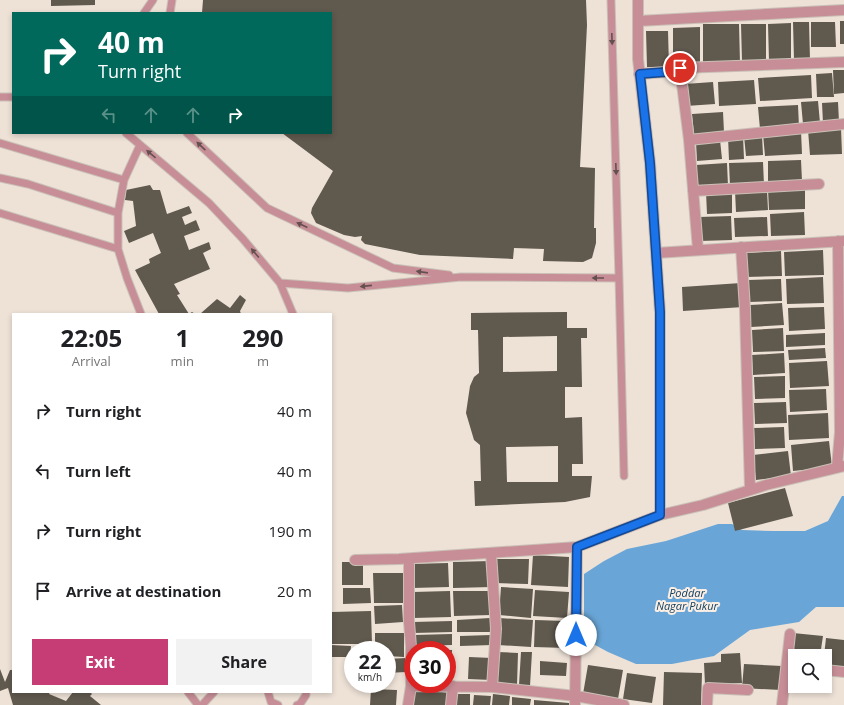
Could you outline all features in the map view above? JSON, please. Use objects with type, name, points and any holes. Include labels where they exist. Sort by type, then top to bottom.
[{"type":"street","points":[[638,0],[638,59],[650,163],[660,312],[660,515]]},
{"type":"street","points":[[638,21],[844,10]]},
{"type":"street","points":[[640,74],[666,72],[680,68],[844,62]]},
{"type":"street","points":[[680,68],[689,140],[698,250]]},
{"type":"street","points":[[689,140],[844,124]]},
{"type":"street","points":[[693,191],[819,184]]},
{"type":"street","points":[[355,560],[409,559],[577,547],[660,515],[841,467],[841,241],[656,253]]},
{"type":"street","points":[[742,247],[750,490]]},
{"type":"street","points":[[575,700],[577,547]]},
{"type":"street","points":[[491,553],[496,629],[492,687]]},
{"type":"street","points":[[409,559],[411,641]]},
{"type":"street","points":[[790,634],[790,649]]},
{"type":"street","points":[[832,671],[844,672]]},
{"type":"street","points":[[782,705],[788,679]]},
{"type":"street","points":[[456,686],[492,687],[575,700],[624,705]]},
{"type":"street","points":[[707,705],[708,688],[748,690]]},
{"type":"street","points":[[408,705],[410,693]]},
{"type":"street","points":[[452,705],[453,693]]},
{"type":"lane","points":[[145,12],[152,0]]},
{"type":"lane","points":[[170,12],[172,0]]},
{"type":"lane","points":[[611,0],[624,476]]},
{"type":"lane","points":[[0,97],[12,97]]},
{"type":"lane","points":[[127,134],[209,203],[243,239],[280,284],[293,313]]},
{"type":"lane","points":[[188,134],[267,208],[393,268],[461,277]]},
{"type":"lane","points":[[0,143],[124,180]]},
{"type":"lane","points":[[140,145],[124,180],[118,213],[118,249],[141,313]]},
{"type":"lane","points":[[0,178],[28,184],[118,213]]},
{"type":"lane","points":[[0,213],[118,249]]},
{"type":"lane","points":[[280,284],[348,288],[461,277],[619,278]]},
{"type":"lane","points":[[189,693],[198,705]]},
{"type":"lane","points":[[202,705],[213,693]]},
{"type":"lane","points":[[268,693],[270,702],[278,705]]},
{"type":"lane","points":[[297,705],[300,704],[306,693]]},
{"type":"water","name":"Poddar Nagar Pukur","points":[[842,496],[844,496],[844,607],[816,607],[799,622],[750,630],[714,656],[672,664],[636,664],[608,652],[584,639],[584,574],[604,561],[627,549],[666,541],[718,524],[732,524],[742,530],[805,531],[828,521]]},
{"type":"building","points":[[51,0],[95,0],[95,5],[51,6]]},
{"type":"building","points":[[203,0],[586,0],[587,25],[580,167],[595,168],[594,228],[596,228],[596,243],[592,258],[583,262],[543,261],[544,249],[514,248],[513,259],[420,255],[365,244],[361,240],[362,236],[355,237],[344,235],[316,223],[311,213],[312,208],[333,171],[283,134],[332,134],[332,12],[202,12]]},
{"type":"building","points":[[840,21],[844,21],[844,44],[840,44]]},
{"type":"building","points":[[793,22],[809,22],[810,60],[794,60]]},
{"type":"building","points":[[811,22],[835,22],[836,47],[811,47]]},
{"type":"building","points":[[791,23],[791,61],[769,61],[768,24]]},
{"type":"building","points":[[703,24],[739,24],[740,63],[703,63]]},
{"type":"building","points":[[741,24],[766,24],[766,61],[742,61]]},
{"type":"building","points":[[700,27],[700,66],[673,66],[673,28]]},
{"type":"building","points":[[646,31],[668,31],[669,67],[647,67]]},
{"type":"building","points":[[833,70],[844,70],[844,93],[834,94]]},
{"type":"building","points":[[832,73],[834,97],[817,97],[816,74]]},
{"type":"building","points":[[811,75],[812,98],[760,101],[758,78]]},
{"type":"building","points":[[754,80],[756,104],[719,106],[718,82]]},
{"type":"building","points":[[713,82],[715,104],[686,106],[685,84]]},
{"type":"building","points":[[818,101],[820,123],[803,124],[801,102]]},
{"type":"building","points":[[838,102],[839,122],[823,123],[822,103]]},
{"type":"building","points":[[798,105],[799,127],[760,129],[758,107]]},
{"type":"building","points":[[723,112],[724,132],[694,134],[692,114]]},
{"type":"building","points":[[841,128],[842,154],[810,155],[808,130]]},
{"type":"building","points":[[801,131],[802,154],[765,156],[763,134]]},
{"type":"building","points":[[762,135],[763,155],[746,156],[744,136]]},
{"type":"building","points":[[743,136],[744,159],[729,160],[728,137]]},
{"type":"building","points":[[720,140],[722,159],[697,161],[696,142]]},
{"type":"building","points":[[801,160],[802,181],[768,182],[768,161]]},
{"type":"building","points":[[763,162],[764,185],[730,186],[729,163]]},
{"type":"building","points":[[727,163],[728,186],[697,188],[696,165]]},
{"type":"building","points":[[150,185],[153,190],[160,190],[167,214],[189,206],[192,213],[182,217],[185,225],[196,220],[200,230],[184,236],[189,250],[209,242],[211,249],[203,253],[210,269],[174,284],[180,294],[177,295],[188,313],[158,313],[135,270],[150,263],[149,259],[161,253],[153,233],[129,243],[124,231],[136,226],[133,201],[125,200],[126,190]]},
{"type":"building","points":[[805,187],[805,209],[769,210],[768,189]]},
{"type":"building","points":[[767,190],[768,210],[736,212],[735,191]]},
{"type":"building","points":[[732,191],[732,213],[707,214],[706,192]]},
{"type":"building","points":[[804,212],[805,235],[771,236],[770,214]]},
{"type":"building","points":[[731,216],[732,240],[700,241],[699,217]]},
{"type":"building","points":[[767,217],[768,236],[735,237],[734,218]]},
{"type":"building","points":[[823,250],[824,275],[785,276],[784,252]]},
{"type":"building","points":[[781,251],[782,276],[746,277],[744,253]]},
{"type":"building","points":[[823,277],[824,303],[787,304],[786,279]]},
{"type":"building","points":[[781,279],[782,301],[749,302],[748,280]]},
{"type":"building","points":[[741,283],[743,307],[683,311],[682,287]]},
{"type":"building","points":[[240,295],[246,300],[240,311],[241,313],[201,313],[217,299],[230,308]]},
{"type":"building","points":[[782,303],[784,325],[751,327],[750,305]]},
{"type":"building","points":[[824,307],[825,329],[789,331],[788,308]]},
{"type":"building","points":[[567,312],[567,328],[587,328],[587,338],[581,338],[582,387],[565,387],[565,418],[582,417],[583,464],[572,464],[572,476],[592,476],[590,497],[565,502],[475,506],[474,481],[481,481],[480,445],[474,440],[466,413],[470,386],[474,377],[479,373],[478,330],[471,330],[471,313]],"holes":[[[557,336],[557,371],[503,372],[503,337]],[[558,446],[558,482],[507,482],[506,447]]]},
{"type":"building","points":[[783,328],[784,351],[753,352],[752,330]]},
{"type":"building","points":[[825,333],[825,345],[786,347],[786,335]]},
{"type":"building","points":[[825,348],[826,358],[789,360],[788,350]]},
{"type":"building","points":[[784,353],[785,373],[753,375],[752,355]]},
{"type":"building","points":[[827,361],[829,386],[790,388],[789,363]]},
{"type":"building","points":[[785,376],[785,398],[755,399],[754,377]]},
{"type":"building","points":[[826,389],[827,410],[790,412],[789,390]]},
{"type":"building","points":[[786,402],[787,423],[755,424],[754,403]]},
{"type":"building","points":[[828,413],[829,438],[789,440],[788,415]]},
{"type":"building","points":[[784,427],[785,448],[755,449],[754,428]]},
{"type":"building","points":[[829,441],[832,467],[793,471],[791,445]]},
{"type":"building","points":[[788,451],[791,476],[756,480],[753,455]]},
{"type":"building","points":[[785,488],[793,516],[735,531],[728,503]]},
{"type":"building","points":[[533,555],[569,557],[568,587],[531,585]]},
{"type":"building","points":[[496,559],[529,559],[528,584],[495,583]]},
{"type":"building","points":[[491,561],[491,587],[453,588],[453,562]]},
{"type":"building","points":[[342,562],[363,562],[363,585],[342,585]]},
{"type":"building","points":[[448,563],[449,587],[412,588],[411,564]]},
{"type":"building","points":[[373,573],[403,573],[404,603],[374,603]]},
{"type":"building","points":[[501,587],[533,589],[531,618],[499,615]]},
{"type":"building","points":[[343,588],[370,588],[371,603],[343,604]]},
{"type":"building","points":[[535,590],[569,592],[567,618],[533,616]]},
{"type":"building","points":[[450,591],[451,617],[413,618],[413,592]]},
{"type":"building","points":[[453,591],[490,591],[491,615],[454,616]]},
{"type":"building","points":[[402,605],[403,622],[375,624],[374,606]]},
{"type":"building","points":[[371,611],[372,641],[344,641],[344,644],[332,644],[332,612]]},
{"type":"building","points":[[490,618],[491,632],[457,632],[457,620]]},
{"type":"building","points":[[499,618],[533,620],[531,647],[498,645]]},
{"type":"building","points":[[535,620],[566,621],[566,648],[534,647]]},
{"type":"building","points":[[452,621],[452,632],[413,633],[413,622]]},
{"type":"building","points":[[375,633],[404,633],[404,657],[396,657],[396,641],[375,641]]},
{"type":"building","points":[[793,633],[823,636],[821,649],[791,649]]},
{"type":"building","points":[[452,634],[452,641],[414,641],[414,635]]},
{"type":"building","points":[[491,635],[492,645],[460,646],[460,636]]},
{"type":"building","points":[[826,638],[844,640],[844,671],[832,669],[832,649],[825,649]]},
{"type":"building","points":[[332,645],[344,646],[344,657],[332,657]]},
{"type":"building","points":[[498,652],[518,653],[517,685],[496,685]]},
{"type":"building","points":[[521,652],[532,652],[530,686],[519,685]]},
{"type":"building","points":[[740,653],[742,683],[705,685],[704,663],[721,662],[721,654]]},
{"type":"building","points":[[469,657],[492,658],[491,680],[468,679]]},
{"type":"building","points":[[404,658],[404,672],[396,673],[396,659]]},
{"type":"building","points":[[540,661],[567,663],[566,676],[540,675]]},
{"type":"building","points":[[744,664],[782,666],[781,690],[742,688]]},
{"type":"building","points":[[588,665],[623,670],[618,699],[583,694]]},
{"type":"building","points":[[0,669],[5,682],[10,670],[12,670],[12,693],[50,693],[66,701],[72,693],[91,693],[92,694],[90,696],[101,705],[13,705],[8,688],[0,691]]},
{"type":"building","points":[[664,672],[702,673],[701,705],[663,705]]},
{"type":"building","points":[[627,673],[656,677],[652,703],[623,699]]},
{"type":"building","points":[[397,690],[396,705],[370,705],[371,693],[396,693]]},
{"type":"building","points":[[412,693],[451,693],[450,705],[411,705]]},
{"type":"building","points":[[455,694],[470,694],[470,705],[455,705]]},
{"type":"building","points":[[493,694],[510,696],[509,705],[492,705]]},
{"type":"building","points":[[474,695],[491,696],[490,705],[473,705]]},
{"type":"building","points":[[512,697],[531,699],[530,705],[512,705]]},
{"type":"building","points":[[534,700],[569,703],[569,705],[534,705]]},
{"type":"route","points":[[576,635],[577,547],[660,515],[660,312],[650,163],[640,74],[666,72],[680,68]]}]
